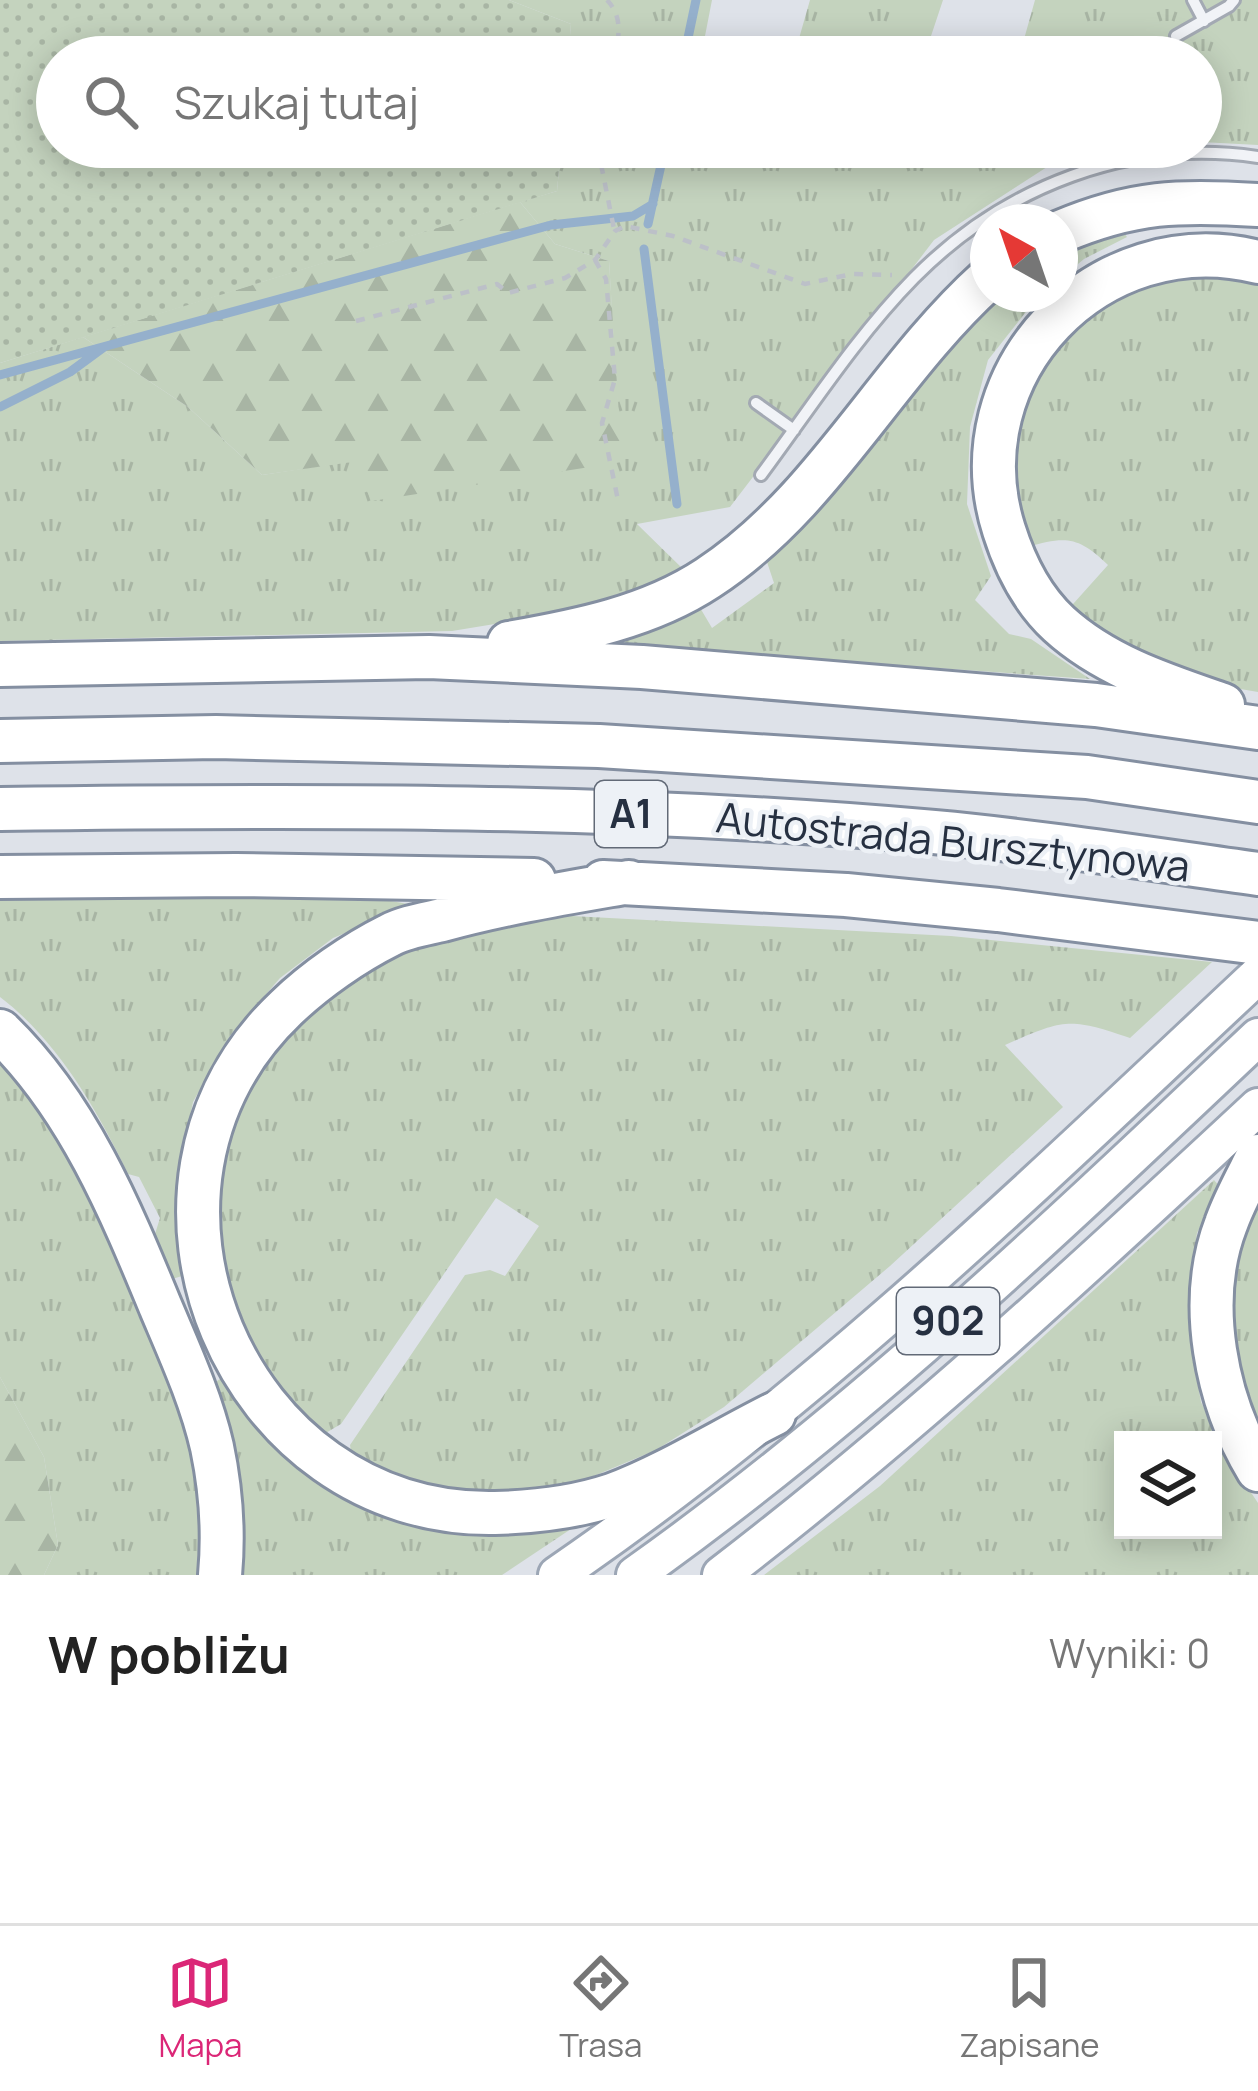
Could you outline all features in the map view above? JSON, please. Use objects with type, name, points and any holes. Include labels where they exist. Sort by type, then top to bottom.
[{"type":"highway","points":[[1078,224],[1108,211],[1183,200],[1258,205]]},
{"type":"highway","points":[[1258,262],[1235,256],[1159,259],[1101,282],[1052,319],[1019,364],[1000,415],[994,478],[997,509],[1022,576],[1059,624],[1138,675],[1258,717]]},
{"type":"highway","points":[[429,657],[567,633],[668,599],[706,579],[762,536],[855,433],[946,316],[970,295]]},
{"type":"highway","points":[[0,665],[429,657],[642,667],[1096,705],[1258,728]]},
{"type":"highway","name":"Autostrada Bursztynowa","points":[[0,741],[216,737],[599,746],[1087,777],[1258,802]]},
{"type":"highway","name":"Autostrada Bursztynowa","points":[[0,809],[283,806],[710,818],[934,832],[1258,874]]},
{"type":"highway","points":[[0,877],[236,875],[629,882],[846,895],[1258,944]]},
{"type":"highway","points":[[629,882],[501,904],[393,933],[330,972],[284,1009],[240,1064],[217,1115],[201,1172],[196,1234],[207,1291],[229,1352],[269,1411],[320,1456],[373,1487],[431,1510],[495,1513],[554,1508],[612,1494],[775,1414]]},
{"type":"highway","points":[[0,1031],[56,1097],[93,1156],[175,1342],[211,1444],[222,1519],[220,1575]]},
{"type":"highway","points":[[1258,1156],[1224,1228],[1210,1310],[1225,1396],[1239,1438],[1258,1470]]},
{"type":"main road","points":[[557,1575],[775,1414],[944,1268],[1258,975]]},
{"type":"main road","name":"902","points":[[635,1575],[803,1447],[1018,1260],[1251,1043]]},
{"type":"main road","name":"902","points":[[721,1575],[822,1497],[1022,1325],[1258,1107]]},
{"type":"lane","points":[[1193,0],[1204,21]]},
{"type":"lane","points":[[1176,36],[1234,0]]},
{"type":"lane","points":[[1222,153],[1258,157]]},
{"type":"lane","points":[[761,475],[883,312],[916,276],[962,236],[1027,193],[1091,168]]},
{"type":"lane","points":[[756,403],[794,430]]},
{"type":"path","points":[[607,0],[616,10],[619,36]]},
{"type":"path","points":[[356,321],[497,284],[508,292],[565,278],[595,260],[613,227],[604,168]]},
{"type":"path","points":[[613,227],[673,236],[806,284],[852,274],[916,276]]},
{"type":"path","points":[[595,260],[606,279],[615,379],[602,423],[620,505]]},
{"type":"green space","points":[[0,0],[509,0],[571,24],[570,36],[36,36],[36,168],[559,168],[557,191],[0,363]]},
{"type":"green space","points":[[509,0],[712,0],[705,36],[570,36],[571,24]]},
{"type":"green space","points":[[810,0],[943,0],[931,36],[800,36]]},
{"type":"green space","points":[[1035,0],[1258,0],[1258,145],[1222,143],[1222,36],[1025,36]]},
{"type":"green space","points":[[559,168],[1045,168],[990,204],[970,204],[970,217],[934,240],[730,507],[637,524],[684,570],[588,609],[452,631],[0,641],[0,363],[83,337],[188,407],[262,475],[352,461],[621,462],[609,261],[555,244],[520,202],[557,191]]},
{"type":"green space","points":[[520,202],[555,244],[609,261],[622,462],[372,501],[352,462],[262,475],[188,407],[83,337]]},
{"type":"green space","points":[[1120,227],[1127,237],[1078,264],[1078,242]]},
{"type":"green space","points":[[1166,269],[1258,274],[1258,692],[1223,686],[1147,660],[1065,613],[1108,565],[1071,541],[1027,547],[1009,503],[1018,402],[1079,313]]},
{"type":"green space","points":[[979,312],[1026,312],[988,360],[970,427],[967,504],[991,576],[975,600],[1009,634],[1031,639],[1090,679],[612,651],[611,642],[699,606],[712,628],[774,583],[766,559],[903,388]]},
{"type":"green space","points":[[0,896],[362,896],[414,905],[333,938],[280,978],[230,1036],[193,1102],[177,1179],[182,1276],[169,1280],[155,1234],[160,1218],[139,1177],[128,1174],[58,1055],[0,997]]},
{"type":"green space","points":[[572,916],[951,936],[1212,962],[1130,1038],[1067,1024],[1005,1045],[1063,1107],[890,1266],[724,1407],[656,1450],[570,1486],[512,1497],[398,1480],[352,1457],[350,1445],[465,1275],[490,1270],[505,1276],[539,1226],[496,1198],[341,1424],[324,1434],[253,1371],[212,1226],[214,1168],[252,1066],[345,973],[466,925]]},
{"type":"green space","points":[[0,1045],[83,1166],[183,1392],[208,1482],[208,1575],[44,1575],[58,1545],[44,1457],[0,1377]]},
{"type":"green space","points":[[1214,1180],[1220,1187],[1197,1233],[1189,1290],[1191,1345],[1201,1402],[1215,1431],[1114,1431],[1114,1539],[1222,1539],[1222,1446],[1258,1503],[1258,1575],[764,1575],[880,1486]]},
{"type":"green space","points":[[1258,1196],[1258,1446],[1226,1314],[1250,1210]]},
{"type":"green space","points":[[0,1377],[44,1457],[58,1545],[44,1575],[0,1575]]},
{"type":"green space","points":[[223,1377],[259,1423],[312,1471],[577,1525],[502,1575],[241,1575],[245,1524],[240,1477],[214,1383]]},
{"type":"waterway","points":[[688,36],[696,0]]},
{"type":"waterway","points":[[648,224],[660,168]]},
{"type":"waterway","points":[[0,375],[551,225],[633,216],[653,204]]},
{"type":"waterway","points":[[644,249],[677,504]]},
{"type":"waterway","points":[[0,407],[70,372],[104,347]]}]
